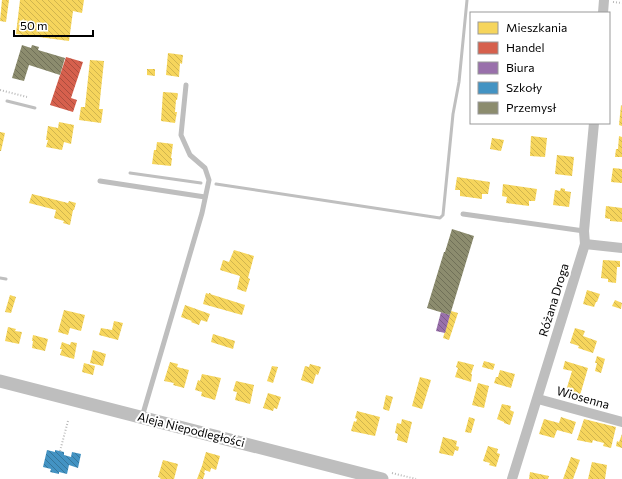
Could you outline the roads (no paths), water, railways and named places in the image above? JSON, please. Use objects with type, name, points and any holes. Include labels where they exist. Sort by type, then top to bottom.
[{"type":"street","points":[[603,12],[604,0]]},
{"type":"street","name":"Różana Droga","points":[[512,479],[585,244],[584,231],[594,124]]},
{"type":"street","points":[[585,244],[622,248]]},
{"type":"street","name":"Aleja Niepodległości","points":[[0,381],[382,479]]},
{"type":"street","name":"Wiosenna","points":[[538,399],[622,422]]},
{"type":"lane","points":[[142,418],[202,213],[208,180],[205,168],[190,155],[181,135],[186,85]]},
{"type":"lane","points":[[100,181],[205,197]]},
{"type":"lane","points":[[463,214],[584,231]]},
{"type":"waterway","points":[[216,184],[440,218],[443,215],[453,114],[459,82],[467,0]]},
{"type":"waterway","points":[[7,101],[35,108]]},
{"type":"waterway","points":[[130,173],[201,183]]},
{"type":"waterway","points":[[0,278],[6,279]]}]
